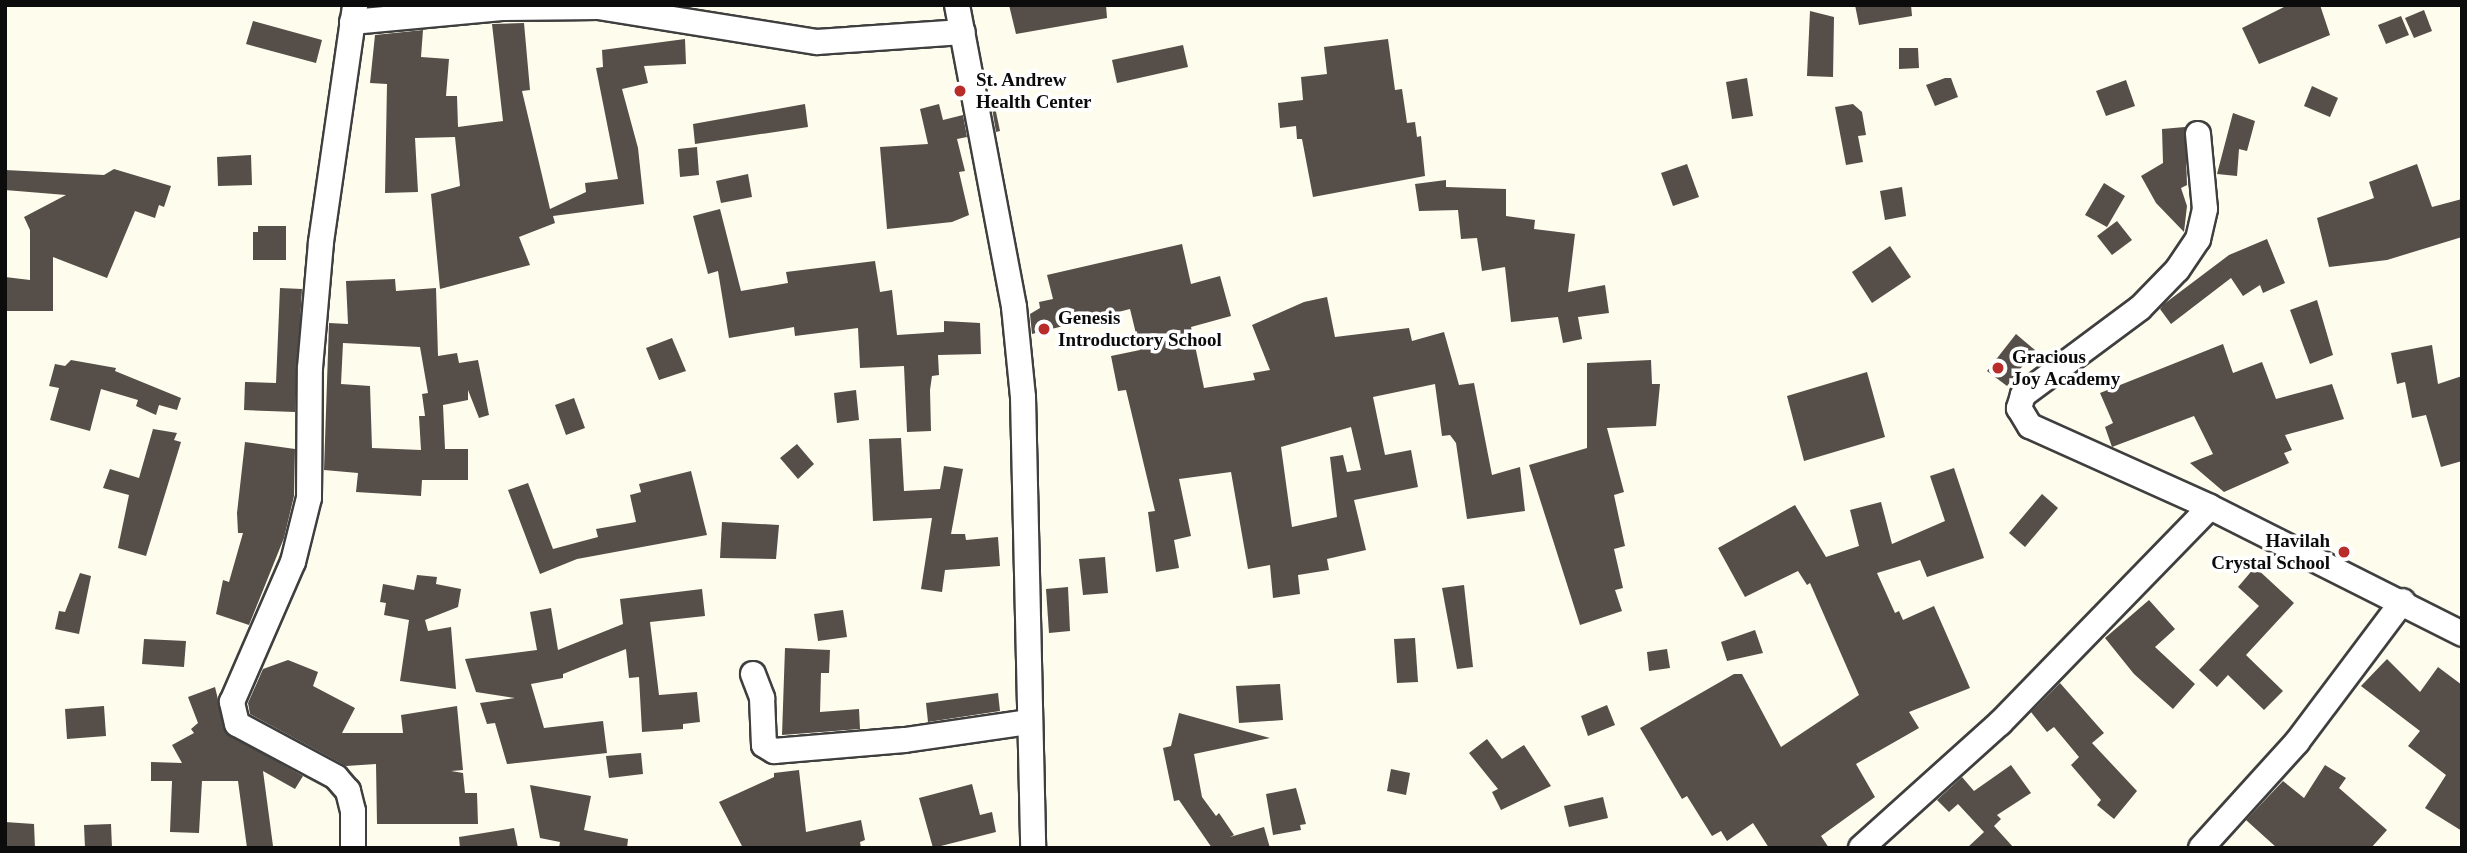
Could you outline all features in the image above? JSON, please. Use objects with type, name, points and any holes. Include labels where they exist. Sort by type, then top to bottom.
[{"type":"street","points":[[957,5],[1013,307],[1023,397],[1028,722],[1033,848]]},
{"type":"street","points":[[353,848],[353,811],[348,792],[336,777],[237,724],[232,702],[293,562],[309,498],[310,368],[321,242],[354,14],[598,7],[817,42],[963,32]]},
{"type":"street","points":[[2198,134],[2205,209],[2198,239],[2177,270],[2140,308],[2023,395],[2019,408],[2030,426],[2210,507],[2403,601],[2462,634]]},
{"type":"street","points":[[1861,848],[2000,723],[2210,507]]},
{"type":"street","points":[[2201,848],[2297,742],[2403,601]]},
{"type":"street","points":[[753,674],[762,698],[764,745],[774,751],[905,740],[1028,722]]},
{"type":"building","points":[[1009,5],[1106,5],[1107,18],[1016,34]]},
{"type":"building","points":[[1855,5],[1911,5],[1912,16],[1859,25]]},
{"type":"building","points":[[2288,5],[2320,5],[2330,35],[2259,64],[2242,28]]},
{"type":"building","points":[[2424,10],[2432,31],[2414,38],[2405,18]]},
{"type":"building","points":[[1810,11],[1834,17],[1833,77],[1807,76]]},
{"type":"building","points":[[2401,16],[2409,35],[2386,44],[2378,25]]},
{"type":"building","points":[[253,21],[322,40],[316,63],[246,44]]},
{"type":"building","points":[[524,23],[530,90],[522,91],[550,209],[586,192],[585,183],[618,179],[596,68],[603,67],[602,50],[685,39],[686,64],[644,66],[648,83],[622,89],[638,148],[644,204],[553,216],[555,223],[519,237],[530,265],[440,289],[431,194],[460,186],[455,137],[415,138],[418,192],[385,193],[387,84],[370,83],[375,35],[423,30],[421,57],[449,59],[446,96],[457,96],[458,127],[503,121],[492,24]]},
{"type":"building","points":[[1388,39],[1395,90],[1402,89],[1407,123],[1415,122],[1417,137],[1421,136],[1425,176],[1313,197],[1302,139],[1297,139],[1296,126],[1280,128],[1278,103],[1303,100],[1301,77],[1327,74],[1324,47]]},
{"type":"building","points":[[1183,45],[1188,67],[1117,83],[1112,60]]},
{"type":"building","points":[[1899,48],[1918,48],[1919,68],[1899,69]]},
{"type":"building","points":[[1747,78],[1753,116],[1732,119],[1726,82]]},
{"type":"building","points":[[1951,78],[1958,97],[1935,106],[1926,85]]},
{"type":"building","points":[[2126,80],[2135,106],[2106,116],[2096,91]]},
{"type":"building","points":[[2312,86],[2338,98],[2330,117],[2304,106]]},
{"type":"building","points":[[805,104],[808,127],[695,144],[693,124]]},
{"type":"building","points":[[939,104],[943,120],[963,115],[967,137],[957,139],[965,171],[959,172],[969,215],[952,222],[887,229],[880,147],[928,144],[920,109]]},
{"type":"building","points":[[1853,104],[1862,112],[1866,135],[1858,136],[1863,162],[1846,165],[1835,107]]},
{"type":"building","points":[[995,107],[1000,131],[996,132],[992,108]]},
{"type":"building","points":[[2233,113],[2255,121],[2247,151],[2239,149],[2237,176],[2217,174]]},
{"type":"building","points":[[2185,127],[2187,185],[2181,188],[2187,206],[2184,232],[2156,203],[2141,176],[2163,163],[2162,129]]},
{"type":"building","points":[[697,147],[699,175],[680,177],[678,149]]},
{"type":"building","points":[[251,155],[252,185],[218,186],[217,157]]},
{"type":"building","points":[[1687,164],[1699,197],[1673,206],[1661,173]]},
{"type":"building","points":[[2417,164],[2432,207],[2462,199],[2462,237],[2387,260],[2329,267],[2317,218],[2374,198],[2369,182]]},
{"type":"building","points":[[114,169],[171,186],[164,207],[159,205],[155,218],[135,211],[107,278],[53,257],[53,311],[5,311],[5,277],[30,280],[30,230],[24,217],[66,195],[5,190],[5,170],[104,175]]},
{"type":"building","points":[[748,174],[752,197],[721,203],[716,181]]},
{"type":"building","points":[[1446,180],[1446,187],[1506,189],[1506,216],[1535,220],[1534,229],[1575,234],[1568,292],[1605,285],[1609,313],[1578,317],[1582,339],[1563,343],[1558,317],[1511,322],[1505,267],[1482,271],[1477,238],[1461,239],[1458,210],[1419,211],[1415,184]]},
{"type":"building","points":[[2104,183],[2125,196],[2107,227],[2085,215]]},
{"type":"building","points":[[1902,187],[1906,216],[1885,220],[1880,191]]},
{"type":"building","points":[[720,209],[741,291],[788,283],[786,272],[875,261],[880,292],[892,290],[897,335],[944,332],[944,321],[980,323],[981,354],[938,355],[939,375],[932,376],[930,390],[931,431],[907,432],[904,366],[860,368],[858,328],[795,336],[794,327],[729,338],[718,271],[708,274],[693,216]]},
{"type":"building","points":[[2117,221],[2132,240],[2112,255],[2097,236]]},
{"type":"building","points":[[258,226],[286,226],[286,260],[253,260],[253,232],[258,232]]},
{"type":"building","points":[[2267,239],[2285,283],[2263,293],[2260,285],[2243,296],[2231,278],[2171,324],[2160,309],[2164,304],[2229,255]]},
{"type":"building","points":[[1182,244],[1191,284],[1220,276],[1231,316],[1191,327],[1204,388],[1255,380],[1253,373],[1270,370],[1252,325],[1304,302],[1327,297],[1335,337],[1409,328],[1412,341],[1444,332],[1459,385],[1474,383],[1492,475],[1520,467],[1525,511],[1467,519],[1456,443],[1450,435],[1442,436],[1435,384],[1373,397],[1385,455],[1411,450],[1418,487],[1354,500],[1366,550],[1327,559],[1329,570],[1298,575],[1300,594],[1273,598],[1270,565],[1248,569],[1231,472],[1179,479],[1191,536],[1174,540],[1179,568],[1156,572],[1148,512],[1155,511],[1126,390],[1118,391],[1111,356],[1140,350],[1130,309],[1032,334],[1030,314],[1040,308],[1039,302],[1053,299],[1047,275]],"holes":[[[1351,427],[1361,470],[1347,472],[1343,455],[1330,457],[1337,517],[1292,527],[1281,447]]]},
{"type":"building","points":[[1890,246],[1911,277],[1872,303],[1852,272]]},
{"type":"building","points":[[395,279],[396,291],[436,288],[438,356],[457,353],[459,363],[478,360],[489,415],[479,418],[468,390],[468,400],[443,405],[445,449],[468,449],[468,480],[422,480],[421,496],[356,492],[358,473],[324,470],[329,323],[348,324],[346,281]],"holes":[[[343,343],[420,347],[428,393],[422,394],[425,416],[419,416],[421,450],[372,448],[370,386],[341,384]]]},
{"type":"building","points":[[280,288],[302,289],[295,412],[244,410],[245,382],[276,383]]},
{"type":"building","points":[[2317,300],[2333,355],[2310,364],[2290,310]]},
{"type":"building","points":[[2016,334],[2035,350],[2007,386],[1987,371]]},
{"type":"building","points":[[672,338],[686,371],[659,380],[646,348]]},
{"type":"building","points":[[2223,344],[2233,373],[2262,362],[2276,399],[2332,384],[2344,419],[2285,435],[2292,450],[2284,453],[2289,463],[2224,492],[2190,463],[2213,454],[2194,416],[2112,447],[2105,427],[2113,423],[2100,393]]},
{"type":"building","points":[[2432,345],[2438,384],[2462,376],[2462,461],[2441,467],[2426,415],[2412,418],[2405,382],[2397,384],[2391,353]]},
{"type":"building","points":[[71,360],[116,368],[115,371],[181,398],[177,410],[159,405],[156,415],[136,406],[138,400],[101,389],[90,431],[50,420],[59,388],[49,386],[55,364],[65,366]]},
{"type":"building","points":[[1651,360],[1652,384],[1660,384],[1656,426],[1607,428],[1624,492],[1614,495],[1625,546],[1614,549],[1623,588],[1615,590],[1622,611],[1580,625],[1529,465],[1587,448],[1587,363]]},
{"type":"building","points":[[1867,372],[1885,437],[1804,461],[1787,396]]},
{"type":"building","points":[[856,390],[859,420],[837,423],[834,393]]},
{"type":"building","points":[[574,398],[585,428],[566,435],[555,405]]},
{"type":"building","points":[[153,429],[177,433],[174,440],[181,442],[146,556],[118,548],[129,495],[103,488],[110,469],[139,478]]},
{"type":"building","points":[[901,438],[904,491],[940,489],[944,466],[963,469],[951,534],[965,534],[966,540],[998,537],[1000,566],[945,570],[942,592],[921,589],[932,518],[873,521],[869,439]]},
{"type":"building","points":[[245,442],[295,449],[294,496],[284,538],[249,625],[216,614],[223,580],[229,582],[243,533],[238,533],[237,513]]},
{"type":"building","points":[[797,444],[814,464],[798,479],[780,458]]},
{"type":"building","points":[[1954,468],[1984,558],[1927,577],[1920,560],[1877,573],[1895,613],[1899,611],[1903,620],[1934,606],[1970,688],[1909,712],[1919,728],[1856,764],[1875,797],[1821,836],[1829,848],[1769,848],[1753,823],[1727,841],[1721,831],[1712,836],[1687,796],[1682,799],[1640,728],[1734,674],[1742,674],[1781,747],[1859,695],[1810,583],[1807,585],[1798,571],[1745,597],[1718,548],[1795,505],[1826,557],[1859,546],[1850,510],[1881,502],[1892,544],[1945,521],[1930,476]]},
{"type":"building","points":[[691,471],[707,535],[577,559],[540,574],[508,490],[528,483],[553,549],[598,537],[596,529],[636,522],[630,495],[641,492],[639,484]]},
{"type":"building","points":[[2042,494],[2058,508],[2025,547],[2009,533]]},
{"type":"building","points":[[722,522],[779,525],[776,559],[720,558]]},
{"type":"building","points":[[1105,557],[1108,593],[1083,595],[1079,559]]},
{"type":"building","points":[[2255,567],[2294,603],[2246,655],[2283,691],[2264,710],[2228,675],[2217,687],[2199,670],[2259,606],[2238,587]]},
{"type":"building","points":[[80,573],[91,576],[79,634],[55,629],[59,611],[65,612]]},
{"type":"building","points":[[417,575],[437,577],[436,584],[461,589],[458,607],[425,620],[428,631],[451,627],[456,689],[400,681],[409,620],[384,615],[386,603],[380,602],[383,584],[414,590]]},
{"type":"building","points":[[1464,585],[1473,667],[1457,669],[1442,588]]},
{"type":"building","points":[[1068,587],[1070,631],[1049,633],[1046,589]]},
{"type":"building","points":[[702,589],[705,616],[650,622],[659,695],[697,692],[700,722],[683,724],[683,729],[642,732],[639,677],[629,678],[626,649],[563,674],[563,678],[531,684],[544,728],[603,721],[607,753],[507,764],[495,723],[487,724],[480,703],[515,698],[476,692],[465,659],[537,650],[530,612],[551,608],[558,650],[623,624],[620,599]]},
{"type":"building","points":[[2149,600],[2175,629],[2155,647],[2195,684],[2173,709],[2134,674],[2105,638]]},
{"type":"building","points":[[843,610],[847,637],[818,641],[814,614]]},
{"type":"building","points":[[1755,630],[1763,653],[1727,661],[1721,642]]},
{"type":"building","points":[[1415,638],[1418,682],[1397,683],[1394,639]]},
{"type":"building","points":[[144,639],[186,641],[184,667],[142,664]]},
{"type":"building","points":[[785,648],[830,650],[829,673],[821,673],[820,712],[859,709],[860,729],[782,735]]},
{"type":"building","points":[[1667,649],[1670,668],[1649,671],[1647,652]]},
{"type":"building","points":[[2387,659],[2420,692],[2438,667],[2462,685],[2462,831],[2425,808],[2446,775],[2408,746],[2420,731],[2361,686]]},
{"type":"building","points":[[288,660],[318,672],[313,686],[355,708],[342,733],[403,733],[401,715],[457,706],[463,770],[451,771],[463,773],[465,793],[477,793],[478,824],[377,824],[376,764],[346,766],[250,714],[248,703],[263,669]]},
{"type":"building","points":[[2060,683],[2104,733],[2092,743],[2137,791],[2114,819],[2097,805],[2101,800],[2071,765],[2079,757],[2054,727],[2047,732],[2031,712]]},
{"type":"building","points":[[1280,684],[1283,720],[1239,723],[1236,686]]},
{"type":"building","points":[[215,687],[226,733],[303,776],[295,789],[263,771],[273,846],[247,848],[238,781],[202,781],[199,833],[170,832],[172,781],[151,781],[151,762],[182,763],[172,745],[194,733],[191,729],[198,723],[188,697]]},
{"type":"building","points":[[998,693],[1000,711],[928,722],[926,703]]},
{"type":"building","points":[[1607,705],[1615,725],[1588,736],[1581,716]]},
{"type":"building","points":[[104,706],[106,736],[67,739],[65,709]]},
{"type":"building","points":[[1179,713],[1270,738],[1194,754],[1202,797],[1216,816],[1219,813],[1234,835],[1230,837],[1264,827],[1270,848],[1212,848],[1179,800],[1174,801],[1163,748],[1171,746]]},
{"type":"building","points":[[1487,739],[1502,759],[1524,745],[1551,786],[1501,810],[1492,792],[1498,789],[1469,753]]},
{"type":"building","points":[[641,753],[643,774],[609,778],[606,756]]},
{"type":"building","points":[[2011,765],[2031,793],[1997,815],[2001,819],[1994,826],[2014,848],[1967,848],[1984,832],[1958,804],[1949,812],[1937,800],[1962,777],[1974,791]]},
{"type":"building","points":[[2325,765],[2346,778],[2339,788],[2387,830],[2371,848],[2277,848],[2246,820],[2283,781],[2304,798]]},
{"type":"building","points":[[1391,769],[1410,773],[1406,795],[1387,791]]},
{"type":"building","points":[[799,770],[806,832],[861,820],[865,840],[860,842],[861,848],[743,848],[719,802],[774,777],[774,773]]},
{"type":"building","points":[[972,784],[980,815],[992,812],[996,832],[933,848],[919,798]]},
{"type":"building","points":[[530,785],[591,796],[584,830],[628,839],[627,848],[559,848],[560,842],[540,838]]},
{"type":"building","points":[[1296,788],[1306,824],[1300,825],[1301,830],[1273,835],[1266,794]]},
{"type":"building","points":[[1603,797],[1608,818],[1569,827],[1564,806]]},
{"type":"building","points":[[5,822],[34,824],[35,848],[5,848]]},
{"type":"building","points":[[111,824],[112,848],[85,848],[84,825]]},
{"type":"building","points":[[514,828],[518,848],[460,848],[459,837]]},
{"type":"place","name":"St. Andrew Health Center","points":[[960,91]]},
{"type":"place","name":"Genesis Introductory School","points":[[1044,329]]},
{"type":"place","name":"Gracious Joy Academy","points":[[1998,368]]},
{"type":"place","name":"Havilah Crystal School","points":[[2344,552]]}]
